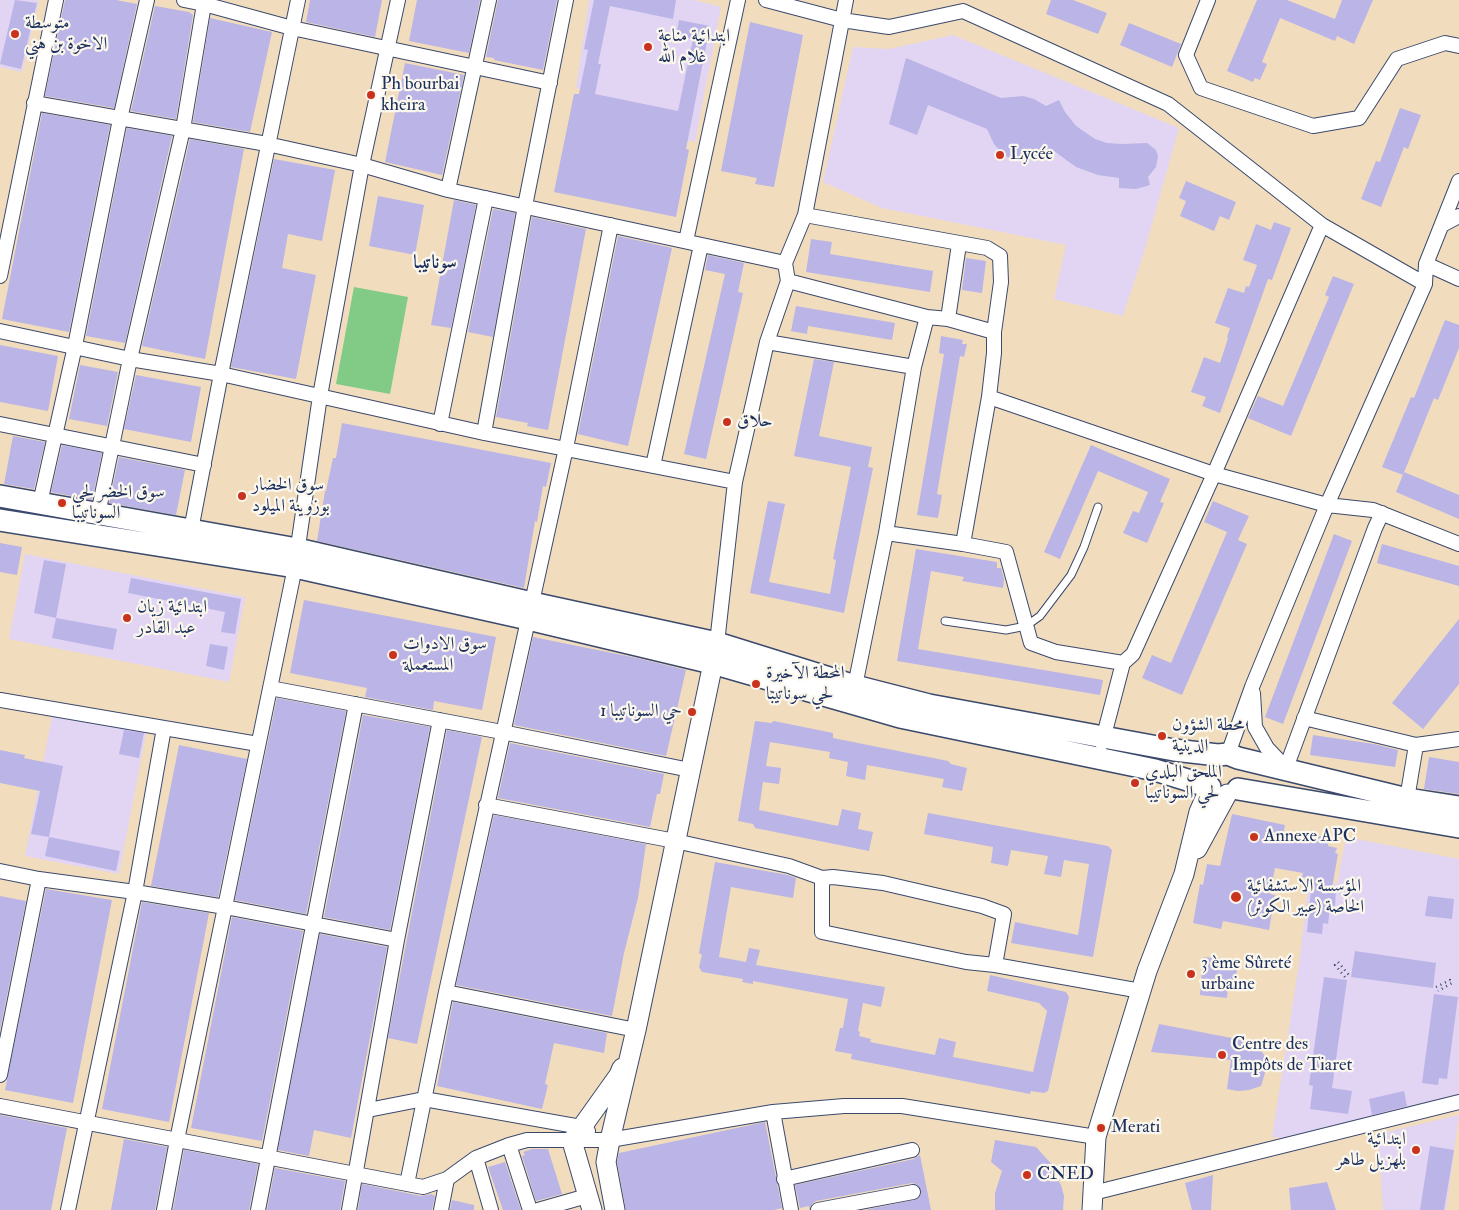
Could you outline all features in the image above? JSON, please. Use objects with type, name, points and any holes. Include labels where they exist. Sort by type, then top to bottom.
[{"type":"main road","points":[[0,496],[191,530],[296,558],[530,611],[900,717],[1155,770],[1217,788],[1459,827]]},
{"type":"main road","points":[[0,520],[296,558]]},
{"type":"main road","points":[[530,611],[717,642],[854,686],[929,705],[1174,750],[1228,755],[1407,799],[1459,807]]},
{"type":"main road","points":[[1228,755],[1245,767],[1245,780],[1217,788],[1207,782],[1206,769],[1212,758],[1228,755]]},
{"type":"street","points":[[0,276],[56,0]]},
{"type":"street","points":[[40,503],[75,346],[120,119],[147,0]]},
{"type":"street","points":[[184,0],[292,28],[550,83]]},
{"type":"street","points":[[191,530],[267,144],[298,0]]},
{"type":"street","points":[[164,1210],[296,558],[320,396],[362,165],[398,0]]},
{"type":"street","points":[[448,190],[489,0]]},
{"type":"street","points":[[484,433],[525,206],[566,0]]},
{"type":"street","points":[[686,241],[738,0]]},
{"type":"street","points":[[766,0],[842,20],[889,27],[965,6],[1168,104],[1322,225],[1425,284]]},
{"type":"street","points":[[615,1210],[606,1162],[610,1140],[636,1030],[717,642],[736,482],[767,342],[788,281],[785,263],[804,215],[846,0]]},
{"type":"street","points":[[1208,0],[1186,55],[1201,88],[1313,126],[1359,118],[1397,60],[1445,43],[1459,46]]},
{"type":"street","points":[[98,514],[130,359],[183,130],[204,4]]},
{"type":"street","points":[[34,103],[267,144],[362,165],[448,190],[785,263]]},
{"type":"street","points":[[1228,755],[1252,687],[1327,505],[1425,284],[1426,264],[1459,180]]},
{"type":"street","points":[[440,424],[486,198]]},
{"type":"street","points":[[804,215],[987,248],[1000,256],[1000,282],[989,397],[963,544]]},
{"type":"street","points":[[1442,225],[1459,216]]},
{"type":"street","points":[[407,1184],[486,805],[566,448],[611,225]]},
{"type":"street","points":[[1098,758],[1123,663],[1133,654],[1214,474],[1322,225]]},
{"type":"street","points":[[948,320],[959,244]]},
{"type":"street","points":[[653,466],[701,245]]},
{"type":"street","points":[[1426,264],[1459,279]]},
{"type":"street","points":[[788,281],[927,318],[948,320],[994,332]]},
{"type":"street","points":[[854,686],[886,533],[914,367],[927,318]]},
{"type":"street","points":[[0,332],[75,346],[130,359],[221,374],[440,424],[736,482]]},
{"type":"street","points":[[767,342],[914,367]]},
{"type":"street","points":[[989,397],[1214,474],[1327,505],[1374,510],[1459,544]]},
{"type":"street","points":[[0,424],[204,465]]},
{"type":"street","points":[[1252,687],[1255,727],[1267,748],[1286,768],[1382,513]]},
{"type":"street","points":[[886,533],[1006,552],[1031,643],[1056,652],[1123,663]]},
{"type":"street","points":[[270,688],[690,770]]},
{"type":"street","points":[[0,700],[258,744]]},
{"type":"street","points":[[258,1210],[356,704]]},
{"type":"street","points":[[1304,718],[1416,745],[1459,738]]},
{"type":"street","points":[[349,1210],[397,940],[440,720]]},
{"type":"street","points":[[68,1210],[135,892],[164,728]]},
{"type":"street","points":[[1407,799],[1416,745]]},
{"type":"street","points":[[1184,874],[1199,812],[1200,797],[1217,788]]},
{"type":"street","points":[[1217,788],[1147,971],[1096,1137],[1092,1202],[1459,1102]]},
{"type":"street","points":[[486,805],[675,841],[789,866],[822,878],[833,877],[883,883],[982,906],[1004,914],[995,965]]},
{"type":"street","points":[[0,871],[39,879],[225,907],[397,940]]},
{"type":"street","points":[[822,878],[822,932],[966,962],[995,965],[1141,991]]},
{"type":"street","points":[[0,1075],[39,879]]},
{"type":"street","points":[[446,992],[636,1030]]},
{"type":"street","points":[[0,1106],[424,1187],[447,1179],[476,1158],[509,1145],[527,1140],[576,1134],[620,1075],[636,1030]]},
{"type":"street","points":[[368,1110],[424,1099],[610,1140],[773,1112],[844,1106],[902,1106],[1096,1137]]},
{"type":"street","points":[[773,1112],[791,1210]]},
{"type":"street","points":[[538,1210],[590,1203],[576,1134]]},
{"type":"street","points":[[509,1145],[530,1210]]},
{"type":"street","points":[[784,1179],[912,1150]]},
{"type":"street","points":[[476,1158],[491,1210]]},
{"type":"street","points":[[441,1210],[447,1179]]},
{"type":"street","points":[[818,1210],[914,1192]]},
{"type":"lane","points":[[945,621],[1006,630],[1026,626],[1040,616],[1071,576],[1084,547],[1098,507]]},
{"type":"path","points":[[1345,977],[1335,965],[1338,962],[1349,975]]},
{"type":"path","points":[[1436,987],[1450,980],[1452,983],[1438,991]]},
{"type":"shaded area","name":"متوسطة الاخوة بن هني","points":[[0,0],[39,0],[22,72],[0,67]]},
{"type":"shaded area","name":"ابتدائية مناعة غلام الله","points":[[589,0],[694,0],[721,7],[695,142],[601,123],[606,97],[576,88]]},
{"type":"shaded area","name":"Lycée","points":[[953,35],[1179,128],[1144,252],[1123,316],[1054,299],[1066,245],[882,208],[823,182],[853,47],[889,49]]},
{"type":"shaded area","name":"ابتدائية زيان عبد القادر","points":[[25,554],[245,597],[229,682],[9,639]]},
{"type":"shaded area","points":[[53,711],[147,728],[119,874],[25,856]]},
{"type":"shaded area","points":[[1346,837],[1459,859],[1459,1097],[1283,1138],[1272,1137],[1298,970],[1309,883],[1337,884]]},
{"type":"shaded area","name":"ابتدائية بلهزيل طاهر","points":[[1459,1115],[1446,1210],[1383,1210],[1378,1134]]},
{"type":"green space","points":[[354,287],[408,297],[390,394],[336,384]]},
{"type":"building","name":"متوسطة الاخوة بن هني","points":[[15,0],[37,3],[21,69],[0,64]]},
{"type":"building","points":[[65,0],[116,0],[137,4],[114,108],[45,96]]},
{"type":"building","points":[[310,0],[382,0],[375,37],[306,22]]},
{"type":"building","points":[[417,0],[480,0],[469,53],[409,41]]},
{"type":"building","points":[[498,0],[557,0],[543,70],[486,57]]},
{"type":"building","points":[[594,0],[676,0],[673,19],[610,6],[598,64],[601,64],[595,94],[678,111],[693,39],[676,36],[679,20],[710,26],[686,149],[689,150],[676,217],[554,192],[574,94],[579,94],[588,50],[584,49]]},
{"type":"building","points":[[1051,0],[1073,0],[1107,13],[1098,34],[1046,14]]},
{"type":"building","points":[[1257,0],[1287,0],[1335,19],[1342,0],[1373,0],[1354,44],[1337,36],[1335,41],[1280,18],[1262,62],[1267,64],[1260,80],[1255,78],[1253,82],[1227,71]]},
{"type":"building","points":[[155,6],[189,12],[193,15],[176,119],[131,111]]},
{"type":"building","points":[[210,18],[272,32],[250,132],[193,122]]},
{"type":"building","points":[[750,22],[803,35],[774,187],[755,184],[757,178],[721,171]]},
{"type":"building","points":[[1129,23],[1181,44],[1172,67],[1120,45]]},
{"type":"building","points":[[906,58],[1001,98],[1023,96],[1034,99],[1046,106],[1059,100],[1065,112],[1076,126],[1095,139],[1107,143],[1147,143],[1156,150],[1158,156],[1156,167],[1148,177],[1150,185],[1136,189],[1119,188],[1119,178],[1098,175],[1076,167],[1054,151],[1028,161],[1010,159],[994,144],[987,129],[928,105],[917,135],[889,124]]},
{"type":"building","points":[[405,63],[464,75],[442,175],[385,162]]},
{"type":"building","points":[[1400,108],[1421,115],[1408,149],[1404,147],[1381,207],[1361,199],[1376,161],[1380,162]]},
{"type":"building","points":[[42,113],[110,125],[69,332],[2,319]]},
{"type":"building","points":[[127,128],[172,136],[125,343],[86,336]]},
{"type":"building","points":[[190,139],[244,149],[205,359],[142,346]]},
{"type":"building","points":[[274,159],[335,170],[322,241],[288,234],[282,268],[316,275],[296,379],[231,367]]},
{"type":"building","points":[[1186,181],[1236,202],[1229,220],[1220,216],[1214,231],[1180,216],[1186,201],[1179,198]]},
{"type":"building","points":[[378,196],[424,205],[415,255],[369,246]]},
{"type":"building","points":[[454,200],[476,205],[451,328],[431,325]]},
{"type":"building","points":[[493,209],[515,213],[493,337],[468,332]]},
{"type":"building","points":[[532,217],[586,229],[548,430],[527,426],[528,423],[496,417]]},
{"type":"building","points":[[1274,222],[1291,228],[1272,280],[1268,279],[1220,413],[1202,406],[1206,397],[1191,392],[1204,357],[1220,363],[1230,328],[1215,323],[1228,288],[1244,293],[1246,286],[1249,287],[1257,265],[1243,260],[1256,224],[1271,230]]},
{"type":"building","points":[[618,236],[672,248],[628,446],[578,434]]},
{"type":"building","points":[[811,239],[832,242],[830,254],[933,271],[930,292],[806,272]]},
{"type":"building","points":[[708,255],[744,263],[738,292],[743,293],[706,459],[684,454],[725,274],[705,270]]},
{"type":"building","points":[[966,258],[986,261],[982,293],[962,290]]},
{"type":"building","points":[[1333,276],[1354,284],[1291,436],[1248,418],[1258,396],[1283,406],[1329,297],[1325,295]]},
{"type":"building","points":[[796,306],[895,323],[892,340],[808,326],[807,334],[791,331]]},
{"type":"building","points":[[1445,320],[1459,325],[1459,348],[1438,400],[1434,398],[1403,475],[1382,467],[1411,397],[1414,398]]},
{"type":"building","points":[[941,336],[963,340],[962,344],[967,344],[964,357],[960,356],[937,494],[942,495],[938,518],[917,515],[944,354],[939,353]]},
{"type":"building","points":[[0,345],[58,356],[48,411],[0,402]]},
{"type":"building","points":[[814,359],[834,362],[819,436],[872,447],[868,467],[873,468],[844,613],[750,593],[768,501],[785,504],[769,582],[830,594],[836,560],[833,559],[851,467],[794,456]]},
{"type":"building","points":[[80,365],[118,372],[107,426],[69,419]]},
{"type":"building","points":[[136,375],[201,387],[191,442],[124,429]]},
{"type":"building","points":[[342,423],[551,463],[546,487],[543,486],[537,522],[535,521],[524,588],[317,541],[325,491],[333,458],[336,458]]},
{"type":"building","points":[[13,436],[45,442],[34,489],[4,484]]},
{"type":"building","points":[[62,445],[102,453],[92,500],[51,492]]},
{"type":"building","points":[[1091,445],[1170,479],[1160,502],[1164,503],[1147,543],[1123,533],[1133,511],[1139,513],[1148,492],[1098,471],[1060,559],[1044,552]]},
{"type":"building","points":[[119,457],[185,470],[176,515],[109,503]]},
{"type":"building","points":[[1404,472],[1459,495],[1459,519],[1396,492]]},
{"type":"building","points":[[1213,501],[1249,516],[1238,540],[1247,544],[1182,695],[1142,678],[1152,655],[1171,663],[1227,532],[1204,522]]},
{"type":"building","points":[[1334,534],[1352,541],[1283,724],[1265,717]]},
{"type":"building","points":[[0,543],[22,547],[17,575],[0,572]]},
{"type":"building","points":[[1382,544],[1459,566],[1459,586],[1377,563]]},
{"type":"building","points":[[916,549],[997,562],[997,568],[1001,568],[1004,579],[1003,588],[962,581],[964,577],[931,571],[918,649],[1103,680],[1100,695],[897,661]]},
{"type":"building","points":[[44,560],[66,564],[56,618],[34,613]]},
{"type":"building","points":[[131,578],[241,599],[235,634],[221,632],[225,612],[128,593]]},
{"type":"building","name":"سوق الادوات المستعملة","points":[[304,600],[496,637],[482,710],[434,701],[433,710],[365,697],[367,688],[290,673]]},
{"type":"building","points":[[56,618],[117,629],[113,650],[52,638]]},
{"type":"building","points":[[1459,619],[1459,684],[1423,729],[1392,703]]},
{"type":"building","points":[[533,637],[686,670],[666,756],[514,725]]},
{"type":"building","points":[[210,644],[228,647],[224,670],[206,666]]},
{"type":"building","points":[[277,698],[346,711],[306,914],[235,900]]},
{"type":"building","points":[[363,715],[430,727],[390,930],[324,917]]},
{"type":"building","points":[[755,721],[771,723],[774,721],[833,733],[833,738],[948,761],[951,764],[967,768],[962,791],[942,787],[944,779],[867,765],[865,780],[846,776],[848,762],[829,758],[830,752],[770,742],[766,766],[781,768],[779,784],[763,782],[759,810],[838,826],[842,809],[861,813],[858,829],[873,832],[869,851],[755,828],[753,824],[738,821]]},
{"type":"building","points":[[124,730],[144,733],[139,758],[119,754]]},
{"type":"building","points":[[447,730],[482,737],[417,1044],[388,1038]]},
{"type":"building","points":[[1313,735],[1374,744],[1398,750],[1395,767],[1310,755]]},
{"type":"building","points":[[510,743],[664,774],[660,794],[657,794],[650,827],[498,798]]},
{"type":"building","points":[[179,745],[247,759],[218,897],[151,886]]},
{"type":"building","points":[[0,750],[25,755],[24,758],[63,766],[49,837],[31,834],[40,791],[0,783]]},
{"type":"building","points":[[1429,757],[1459,762],[1459,794],[1424,789]]},
{"type":"building","points":[[928,813],[1108,846],[1112,850],[1093,957],[1011,943],[1015,922],[1078,935],[1089,864],[1064,860],[1061,877],[1044,874],[1048,856],[1011,850],[1008,866],[991,863],[993,847],[924,834]]},
{"type":"building","points":[[1232,814],[1285,825],[1283,834],[1312,839],[1313,835],[1329,838],[1328,846],[1337,848],[1335,853],[1338,854],[1332,888],[1336,889],[1335,907],[1330,907],[1328,924],[1323,923],[1322,934],[1307,932],[1312,879],[1302,877],[1303,873],[1275,868],[1270,894],[1275,895],[1269,930],[1223,921],[1221,929],[1193,923],[1200,884],[1203,885],[1207,864],[1220,866]]},
{"type":"building","points":[[494,815],[646,844],[638,898],[624,953],[612,1016],[456,985]]},
{"type":"building","points":[[49,837],[120,851],[116,871],[45,856]]},
{"type":"building","points":[[715,862],[796,878],[793,898],[731,887],[719,957],[746,962],[749,948],[760,950],[756,965],[885,987],[881,1007],[863,1003],[858,1031],[860,1032],[859,1036],[871,1039],[870,1042],[935,1055],[939,1038],[956,1042],[953,1057],[1033,1072],[1047,1011],[1039,1003],[987,991],[990,975],[1066,992],[1069,997],[1048,1091],[1044,1093],[1031,1091],[1030,1094],[851,1059],[852,1054],[835,1051],[840,1028],[843,1028],[848,999],[753,981],[753,984],[742,982],[743,979],[702,972],[699,967],[702,955],[699,953]]},
{"type":"building","points":[[46,889],[112,900],[73,1103],[5,1090]]},
{"type":"building","points":[[0,896],[26,901],[0,1030]]},
{"type":"building","points":[[1428,896],[1454,899],[1452,919],[1425,916]]},
{"type":"building","points":[[142,902],[209,913],[169,1122],[102,1109]]},
{"type":"building","points":[[232,917],[303,931],[262,1141],[191,1128]]},
{"type":"building","points":[[320,934],[387,947],[351,1138],[314,1130],[309,1156],[278,1150]]},
{"type":"building","points":[[1355,951],[1436,963],[1433,988],[1351,977]]},
{"type":"building","points":[[1203,957],[1238,960],[1235,988],[1228,987],[1227,998],[1200,995]]},
{"type":"building","points":[[1324,977],[1347,980],[1332,1088],[1352,1091],[1348,1114],[1310,1109],[1313,1086],[1309,1085]]},
{"type":"building","points":[[1434,994],[1458,997],[1447,1079],[1439,1078],[1438,1085],[1422,1083]]},
{"type":"building","points":[[453,1002],[607,1033],[604,1053],[554,1043],[545,1084],[548,1085],[542,1109],[437,1086]]},
{"type":"building","name":"Centre des Impôts de Tiaret","points":[[1159,1024],[1242,1040],[1257,1045],[1266,1058],[1265,1073],[1261,1086],[1238,1091],[1227,1089],[1231,1060],[1151,1052]]},
{"type":"building","points":[[1404,1091],[1407,1106],[1372,1115],[1369,1099]]},
{"type":"building","points":[[0,1115],[67,1128],[51,1210],[0,1210]]},
{"type":"building","points":[[765,1122],[782,1208],[774,1210],[626,1210],[617,1162],[619,1153]]},
{"type":"building","points":[[124,1139],[167,1147],[155,1210],[111,1210]]},
{"type":"building","name":"CNED","points":[[995,1140],[1036,1147],[1056,1169],[1053,1172],[1061,1185],[1064,1196],[1063,1210],[995,1210],[995,1193],[1002,1171],[991,1162]]},
{"type":"building","points":[[1430,1146],[1454,1150],[1444,1210],[1420,1210]]},
{"type":"building","points":[[532,1149],[548,1149],[562,1194],[536,1201],[522,1156],[525,1155],[523,1152]]},
{"type":"building","points":[[184,1150],[258,1164],[249,1210],[173,1210]]},
{"type":"building","points":[[920,1155],[931,1210],[865,1210],[918,1199],[921,1190],[916,1184],[912,1183],[816,1201],[809,1210],[809,1206],[800,1208],[795,1185],[914,1159]]},
{"type":"building","points":[[505,1162],[521,1210],[503,1210],[488,1167]]},
{"type":"building","points":[[275,1168],[345,1181],[340,1210],[267,1210]]},
{"type":"building","points":[[1213,1175],[1211,1210],[1192,1210],[1185,1183]]},
{"type":"building","points":[[1327,1182],[1336,1210],[1291,1210],[1289,1188]]},
{"type":"building","points":[[362,1184],[421,1196],[431,1194],[435,1196],[432,1210],[358,1210]]},
{"type":"building","points":[[452,1200],[474,1205],[474,1210],[450,1210]]},
{"type":"place","name":"متوسطة الاخوة بن هني","points":[[15,34]]},
{"type":"place","name":"ابتدائية مناعة غلام الله","points":[[648,47]]},
{"type":"place","name":"Ph bourbai kheira","points":[[371,95]]},
{"type":"place","name":"Lycée","points":[[1000,155]]},
{"type":"place","name":"حلاق","points":[[727,422]]},
{"type":"place","name":"سوق الخضار بوزوينة الميلود","points":[[242,496]]},
{"type":"place","name":"سوق الخضر لحي السوناتيبا","points":[[62,503]]},
{"type":"place","name":"ابتدائية زيان عبد القادر","points":[[127,618]]},
{"type":"place","name":"سوق الادوات المستعملة","points":[[393,655]]},
{"type":"place","name":"المحطة الآخيرة لحي سوناتيبا","points":[[756,684]]},
{"type":"place","name":"حي السوناتيبا 1","points":[[692,712]]},
{"type":"place","name":"محطة الشؤون الدينية","points":[[1162,736]]},
{"type":"place","name":"الملحق البلدي لحي السوناتيبا","points":[[1135,783]]},
{"type":"place","name":"Annexe APC","points":[[1254,837]]},
{"type":"place","name":"المؤسسة الاستشفائية الخاصة (عبير الكوثر)","points":[[1236,897]]},
{"type":"place","name":"3 ème Sûreté urbaine","points":[[1191,974]]},
{"type":"place","name":"Centre des Impôts de Tiaret","points":[[1222,1055]]},
{"type":"place","name":"Merati","points":[[1101,1128]]},
{"type":"place","name":"ابتدائية بلهزيل طاهر","points":[[1416,1150]]},
{"type":"place","name":"CNED","points":[[1027,1175]]},
{"type":"district","name":"سوناتيبا","points":[[435,264]]}]
